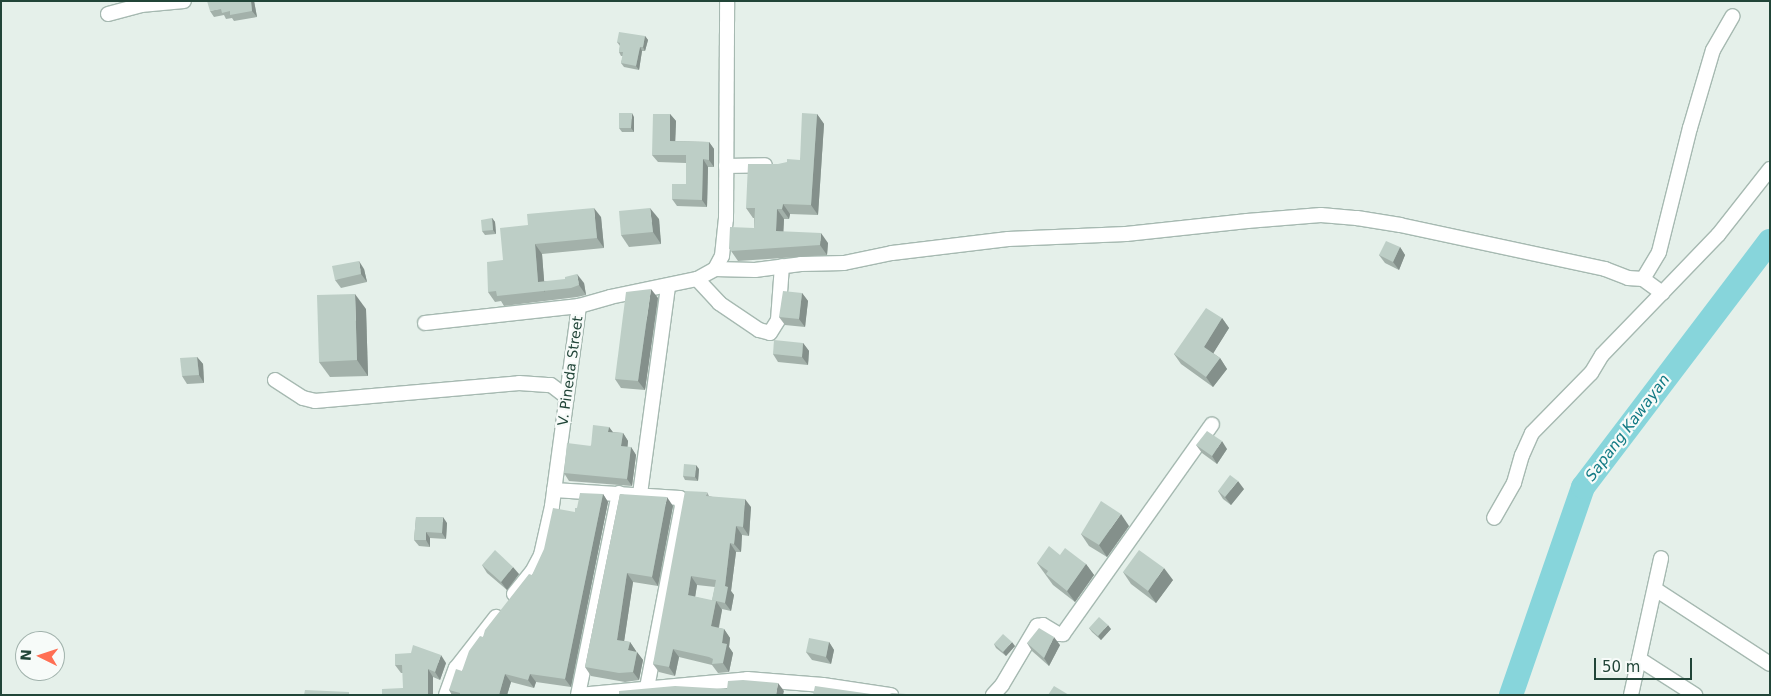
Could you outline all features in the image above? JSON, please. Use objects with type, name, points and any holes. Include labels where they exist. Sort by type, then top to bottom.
[{"type":"street","points":[[108,14],[141,6],[184,1]]},
{"type":"street","points":[[727,1],[725,241],[722,256],[715,269],[755,270],[782,266],[844,263],[892,253],[1008,239],[1126,234],[1321,215],[1392,223],[1605,269],[1628,278],[1643,279],[1662,293]]},
{"type":"street","points":[[1643,279],[1659,252],[1690,128],[1713,50],[1733,16]]},
{"type":"street","points":[[726,166],[775,165]]},
{"type":"street","points":[[1494,518],[1514,483],[1522,456],[1532,433],[1591,373],[1602,355],[1718,235],[1770,169]]},
{"type":"street","points":[[697,279],[719,303],[759,330],[770,333],[778,320],[782,266]]},
{"type":"street","name":"V. Pineda Street","points":[[446,695],[456,668],[532,572],[541,555],[554,490],[579,306],[635,292],[668,287],[697,279],[715,269]]},
{"type":"street","points":[[640,494],[668,287]]},
{"type":"street","points":[[425,323],[579,306]]},
{"type":"street","points":[[275,380],[303,398],[315,401],[519,383],[551,386],[567,398]]},
{"type":"street","points":[[993,695],[1002,685],[1037,626],[1043,625],[1058,634],[1063,634],[1212,424]]},
{"type":"street","points":[[554,490],[680,498],[682,506],[647,687]]},
{"type":"street","points":[[619,493],[579,695],[647,687],[761,679],[891,695]]},
{"type":"street","points":[[1631,695],[1662,558]]},
{"type":"street","points":[[1655,589],[1770,664]]},
{"type":"street","points":[[1639,660],[1695,695]]},
{"type":"building","points":[[207,1],[251,1],[252,11],[230,15],[230,11],[222,13],[221,9],[210,11]]},
{"type":"building","points":[[619,32],[645,36],[643,47],[640,47],[636,66],[621,63],[623,52],[619,52],[620,43],[617,42]]},
{"type":"building","points":[[619,113],[632,113],[631,128],[619,128]]},
{"type":"building","points":[[802,113],[817,114],[811,205],[783,204],[782,209],[777,209],[776,231],[821,233],[820,245],[731,251],[729,248],[730,227],[754,228],[755,208],[746,208],[748,164],[778,164],[787,162],[787,159],[800,160]]},
{"type":"building","points":[[653,114],[670,114],[670,141],[709,142],[709,160],[703,159],[702,200],[672,199],[672,184],[686,184],[686,155],[652,155]]},
{"type":"building","points":[[594,208],[597,238],[535,244],[538,282],[565,279],[565,277],[577,274],[579,285],[571,288],[497,296],[496,291],[488,292],[487,262],[503,260],[500,228],[528,225],[527,214]]},
{"type":"building","points":[[650,208],[653,232],[621,235],[619,211]]},
{"type":"building","points":[[492,218],[493,230],[482,231],[481,220]]},
{"type":"building","points":[[1386,241],[1400,247],[1393,262],[1379,255]]},
{"type":"building","points":[[359,261],[361,274],[335,280],[332,266]]},
{"type":"building","points":[[651,289],[638,381],[615,379],[626,292]]},
{"type":"building","points":[[783,291],[802,293],[799,319],[779,317]]},
{"type":"building","points":[[355,294],[357,360],[319,362],[317,295]]},
{"type":"building","points":[[1206,308],[1222,318],[1204,347],[1220,358],[1206,377],[1174,354]]},
{"type":"building","points":[[774,340],[803,343],[802,357],[773,354]]},
{"type":"building","points":[[197,357],[199,375],[182,376],[180,358]]},
{"type":"building","points":[[593,425],[609,427],[608,432],[623,433],[621,446],[631,447],[627,479],[564,473],[567,443],[591,446]]},
{"type":"building","points":[[1207,431],[1222,441],[1212,456],[1196,445]]},
{"type":"building","points":[[684,464],[696,465],[695,477],[683,476]]},
{"type":"building","points":[[1230,475],[1238,481],[1225,497],[1218,491]]},
{"type":"building","points":[[685,491],[707,492],[706,496],[745,499],[743,527],[736,526],[734,544],[730,543],[725,586],[728,587],[725,603],[712,600],[716,580],[691,576],[688,595],[716,601],[711,626],[724,629],[722,643],[727,644],[723,663],[712,664],[713,659],[709,657],[673,649],[669,667],[653,664]]},
{"type":"building","points":[[580,493],[603,494],[565,679],[530,674],[528,680],[505,674],[499,695],[460,695],[460,693],[449,690],[456,669],[462,671],[469,651],[480,636],[483,637],[485,630],[529,574],[532,575],[544,549],[553,508],[575,512]]},
{"type":"building","points":[[620,494],[667,497],[652,577],[627,573],[617,640],[630,642],[628,650],[637,652],[633,672],[619,673],[585,667]]},
{"type":"building","points":[[1101,501],[1121,514],[1099,545],[1081,534]]},
{"type":"building","points":[[416,517],[443,517],[442,533],[426,532],[426,540],[414,540]]},
{"type":"building","points":[[1049,546],[1060,555],[1065,548],[1086,564],[1067,591],[1046,574],[1048,571],[1037,563]]},
{"type":"building","points":[[495,550],[513,567],[501,582],[482,565]]},
{"type":"building","points":[[1139,550],[1164,568],[1148,591],[1123,572]]},
{"type":"building","points":[[1099,617],[1108,625],[1098,636],[1089,628]]},
{"type":"building","points":[[1039,628],[1054,637],[1044,658],[1027,643]]},
{"type":"building","points":[[1003,634],[1012,642],[1003,652],[994,644]]},
{"type":"building","points":[[809,638],[829,642],[826,657],[806,652]]},
{"type":"building","points":[[413,645],[441,655],[435,672],[428,669],[428,695],[382,695],[382,689],[403,688],[402,665],[395,665],[395,654],[411,653]]},
{"type":"building","points":[[743,680],[778,683],[776,695],[596,695],[619,694],[619,691],[675,686],[727,689],[728,681]]},
{"type":"building","points":[[815,686],[878,695],[813,695]]},
{"type":"building","points":[[1054,686],[1069,695],[1048,695]]},
{"type":"building","points":[[305,690],[349,692],[349,695],[304,695]]},
{"type":"building","points":[[892,693],[906,694],[908,695],[887,695]]},
{"type":"waterway","name":"Sapang Kawayan","points":[[1511,695],[1583,487],[1770,241]]}]
